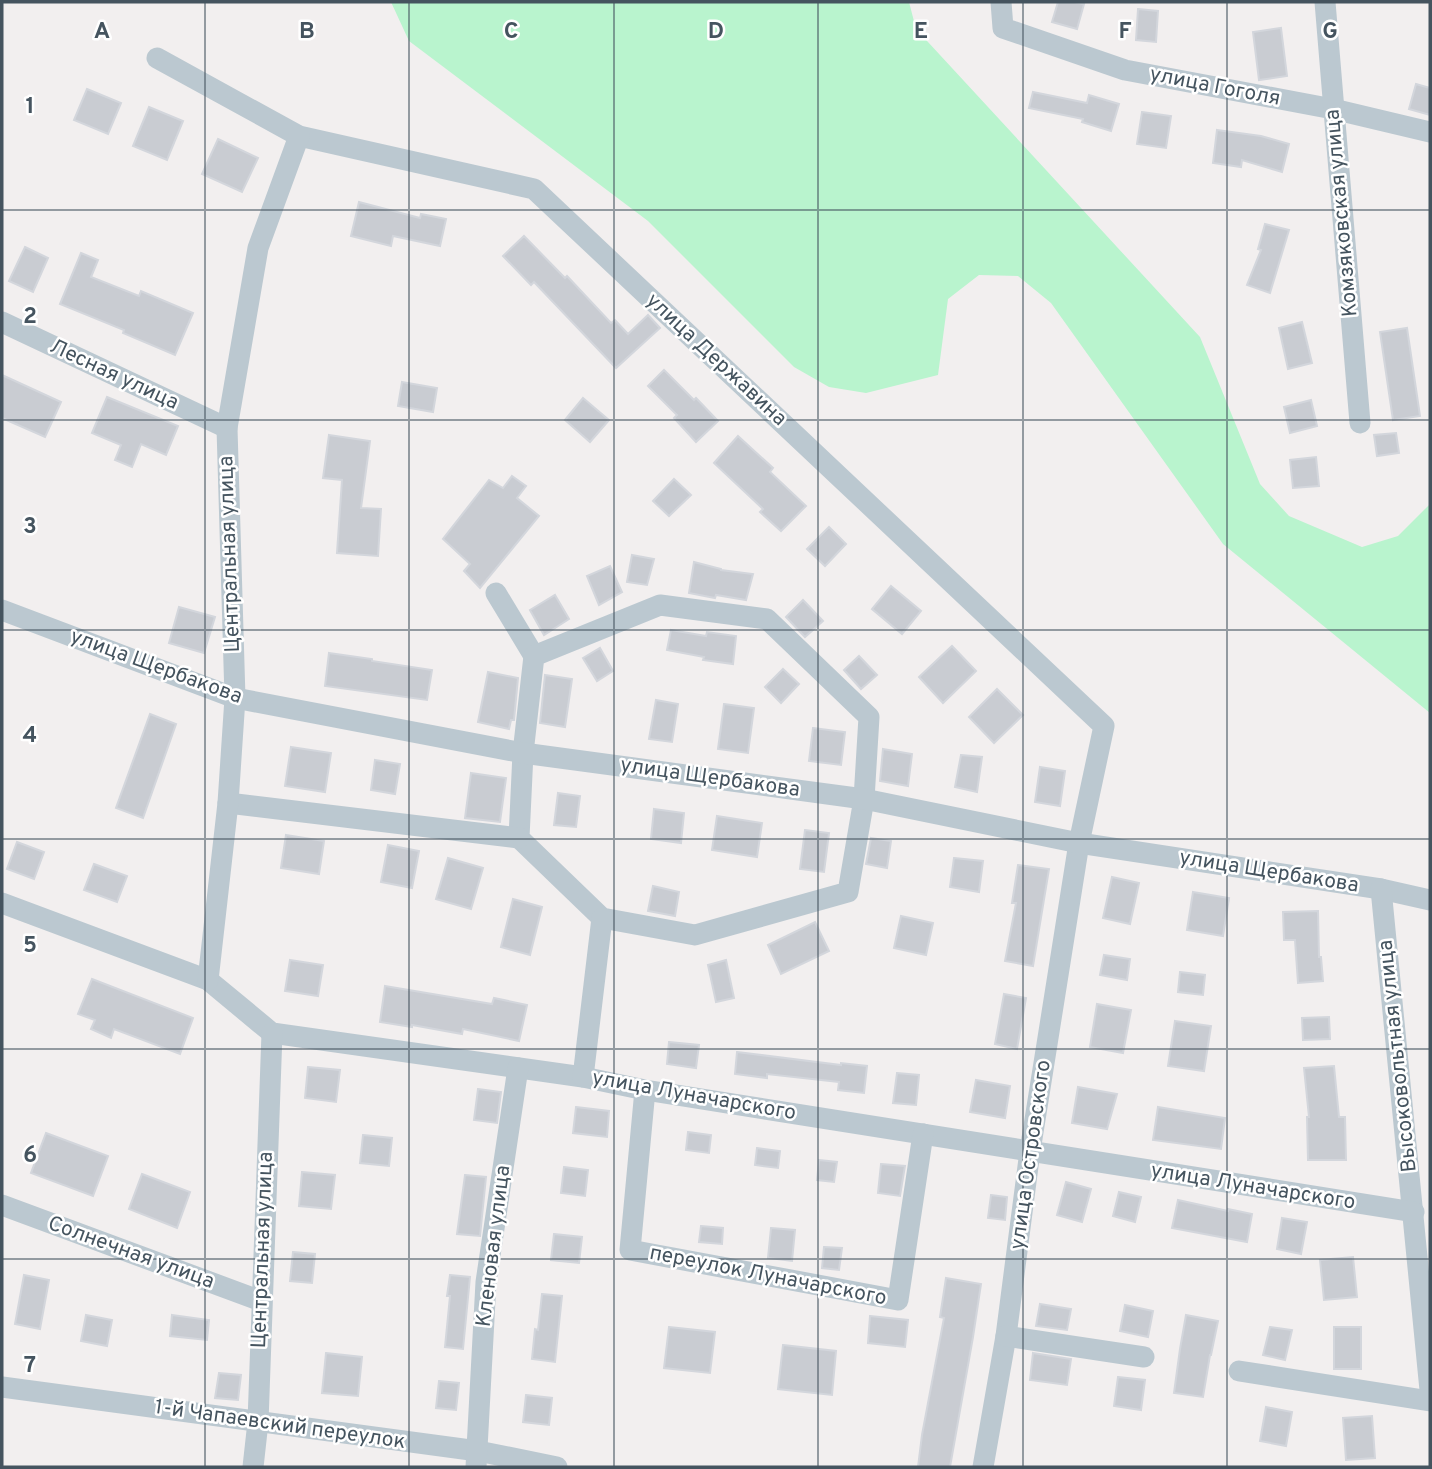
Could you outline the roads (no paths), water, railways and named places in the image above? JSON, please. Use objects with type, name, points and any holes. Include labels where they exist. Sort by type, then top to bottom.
[{"type":"street","name":"улица Гоголя","points":[[1000,2],[1003,28],[1125,70],[1334,109],[1430,131]]},
{"type":"street","name":"Комзяковская улица","points":[[1325,2],[1360,423]]},
{"type":"street","name":"улица Державина","points":[[157,58],[299,136],[534,189],[1104,726],[1079,843]]},
{"type":"street","name":"Центральная улица","points":[[208,980],[228,803],[234,698],[227,428],[258,248],[299,136]]},
{"type":"street","name":"Лесная улица","points":[[2,323],[227,428]]},
{"type":"street","points":[[496,593],[534,656],[523,753],[519,838]]},
{"type":"street","points":[[228,803],[519,838],[601,918],[695,935],[848,892],[864,799],[869,717],[767,619],[660,605],[534,656]]},
{"type":"street","name":"улица Щербакова","points":[[2,610],[234,698],[523,753],[864,799],[1079,843],[1381,889],[1430,900]]},
{"type":"street","name":"улица Островского","points":[[983,1467],[1006,1336],[1030,1151],[1079,843]]},
{"type":"street","name":"Высоковольтная улица","points":[[1381,889],[1430,1390]]},
{"type":"street","points":[[2,903],[208,980],[272,1033]]},
{"type":"street","points":[[583,1077],[601,918]]},
{"type":"street","name":"Центральная улица","points":[[253,1467],[258,1422],[272,1033]]},
{"type":"street","name":"улица Луначарского","points":[[272,1033],[583,1077],[645,1090],[1414,1212]]},
{"type":"street","name":"Кленовая улица","points":[[477,1459],[486,1282],[518,1068]]},
{"type":"street","name":"переулок Луначарского","points":[[645,1090],[630,1250],[898,1300],[923,1134]]},
{"type":"street","name":"Солнечная улица","points":[[2,1205],[261,1301]]},
{"type":"street","points":[[1006,1336],[1144,1357]]},
{"type":"street","points":[[1238,1371],[1430,1401]]},
{"type":"street","name":"1-й Чапаевский переулок","points":[[2,1387],[258,1422],[477,1459],[556,1467]]}]
